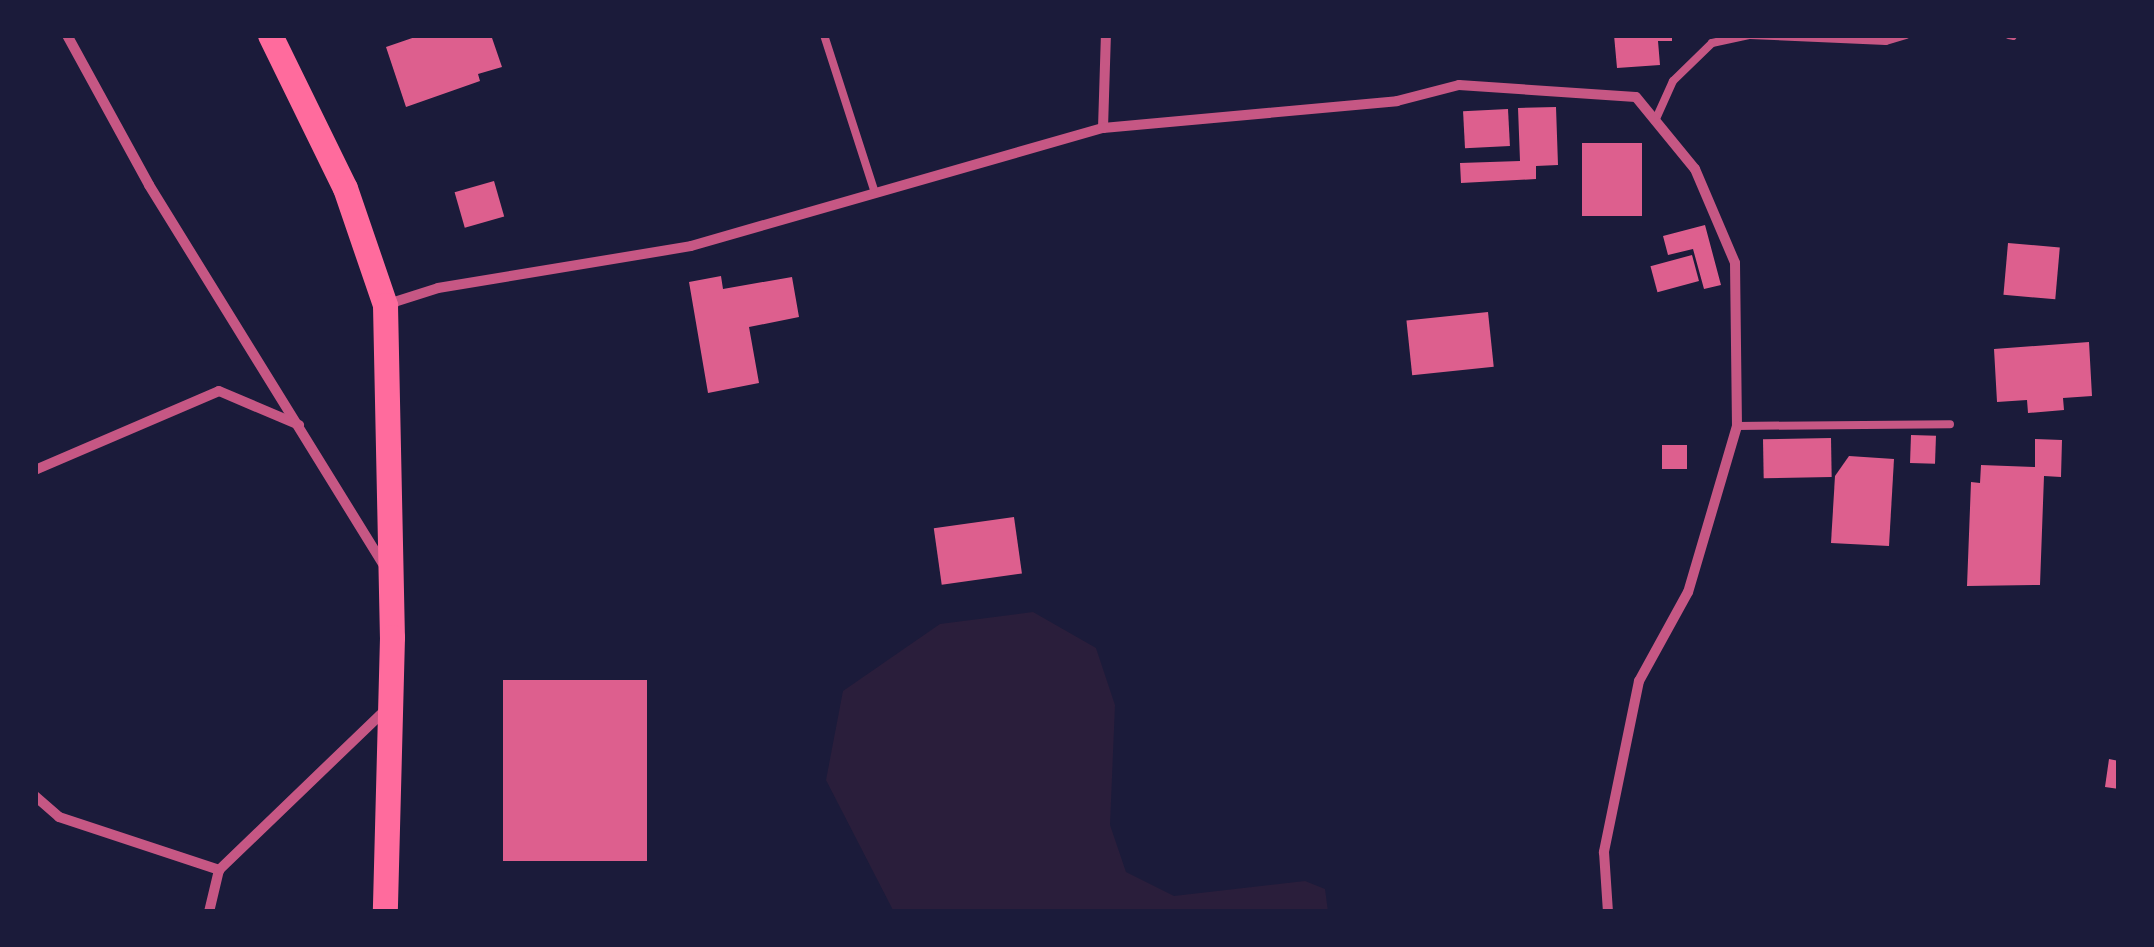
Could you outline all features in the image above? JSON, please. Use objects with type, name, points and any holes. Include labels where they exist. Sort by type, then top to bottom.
[{"type":"main road","points":[[270,35],[345,188],[386,305],[392,578],[386,912]]},
{"type":"street","points":[[67,35],[149,186],[392,578]]},
{"type":"street","points":[[1103,128],[1106,35]]},
{"type":"street","points":[[386,305],[438,288],[691,246],[1103,128],[1398,101],[1460,85],[1636,97],[1654,125],[1694,169],[1736,263],[1737,426],[1688,592],[1639,681],[1604,852],[1608,912]]},
{"type":"street","points":[[35,470],[220,391],[300,425]]},
{"type":"street","points":[[209,912],[219,870],[392,704]]},
{"type":"street","points":[[35,796],[59,818],[219,870]]},
{"type":"lane","points":[[824,35],[875,193]]},
{"type":"lane","points":[[1654,125],[1673,80],[1709,39],[1750,35],[1886,41],[1906,35]]},
{"type":"lane","points":[[1737,426],[1950,424]]},
{"type":"shaded area","points":[[1033,612],[1096,648],[1115,705],[1110,825],[1126,872],[1174,896],[1305,881],[1325,889],[1328,912],[894,912],[826,780],[843,691],[940,624]]},
{"type":"building","points":[[421,35],[491,35],[502,67],[478,74],[480,81],[406,107],[386,47]]},
{"type":"building","points":[[1614,35],[1672,35],[1672,41],[1658,41],[1660,65],[1617,68]]},
{"type":"building","points":[[1556,107],[1558,165],[1536,166],[1536,179],[1461,183],[1460,163],[1520,161],[1518,108]]},
{"type":"building","points":[[1508,109],[1510,146],[1465,148],[1463,111]]},
{"type":"building","points":[[1582,143],[1642,143],[1642,216],[1582,216]]},
{"type":"building","points":[[494,181],[504,217],[465,228],[455,192]]},
{"type":"building","points":[[1705,225],[1721,285],[1704,289],[1693,249],[1668,255],[1663,236]]},
{"type":"building","points":[[2008,243],[2060,248],[2055,299],[2003,295]]},
{"type":"building","points":[[1692,255],[1699,281],[1657,292],[1650,266]]},
{"type":"building","points":[[721,276],[723,289],[792,277],[799,317],[749,327],[759,383],[708,393],[689,282]]},
{"type":"building","points":[[1488,312],[1494,367],[1412,375],[1406,321]]},
{"type":"building","points":[[2089,342],[2092,396],[2063,398],[2064,410],[2028,413],[2027,400],[1997,402],[1994,349]]},
{"type":"building","points":[[1911,435],[1936,436],[1935,464],[1910,463]]},
{"type":"building","points":[[1831,438],[1832,477],[1764,478],[1763,439]]},
{"type":"building","points":[[2035,439],[2062,440],[2061,477],[2044,476],[2040,585],[1967,586],[1971,482],[1980,483],[1981,465],[2035,467]]},
{"type":"building","points":[[1662,445],[1687,445],[1687,469],[1662,469]]},
{"type":"building","points":[[1849,456],[1894,459],[1889,546],[1831,543],[1835,476]]},
{"type":"building","points":[[1014,517],[1022,573],[942,585],[934,528]]},
{"type":"building","points":[[503,680],[647,680],[647,861],[503,861]]},
{"type":"building","points":[[2109,759],[2119,761],[2119,789],[2105,787]]}]
